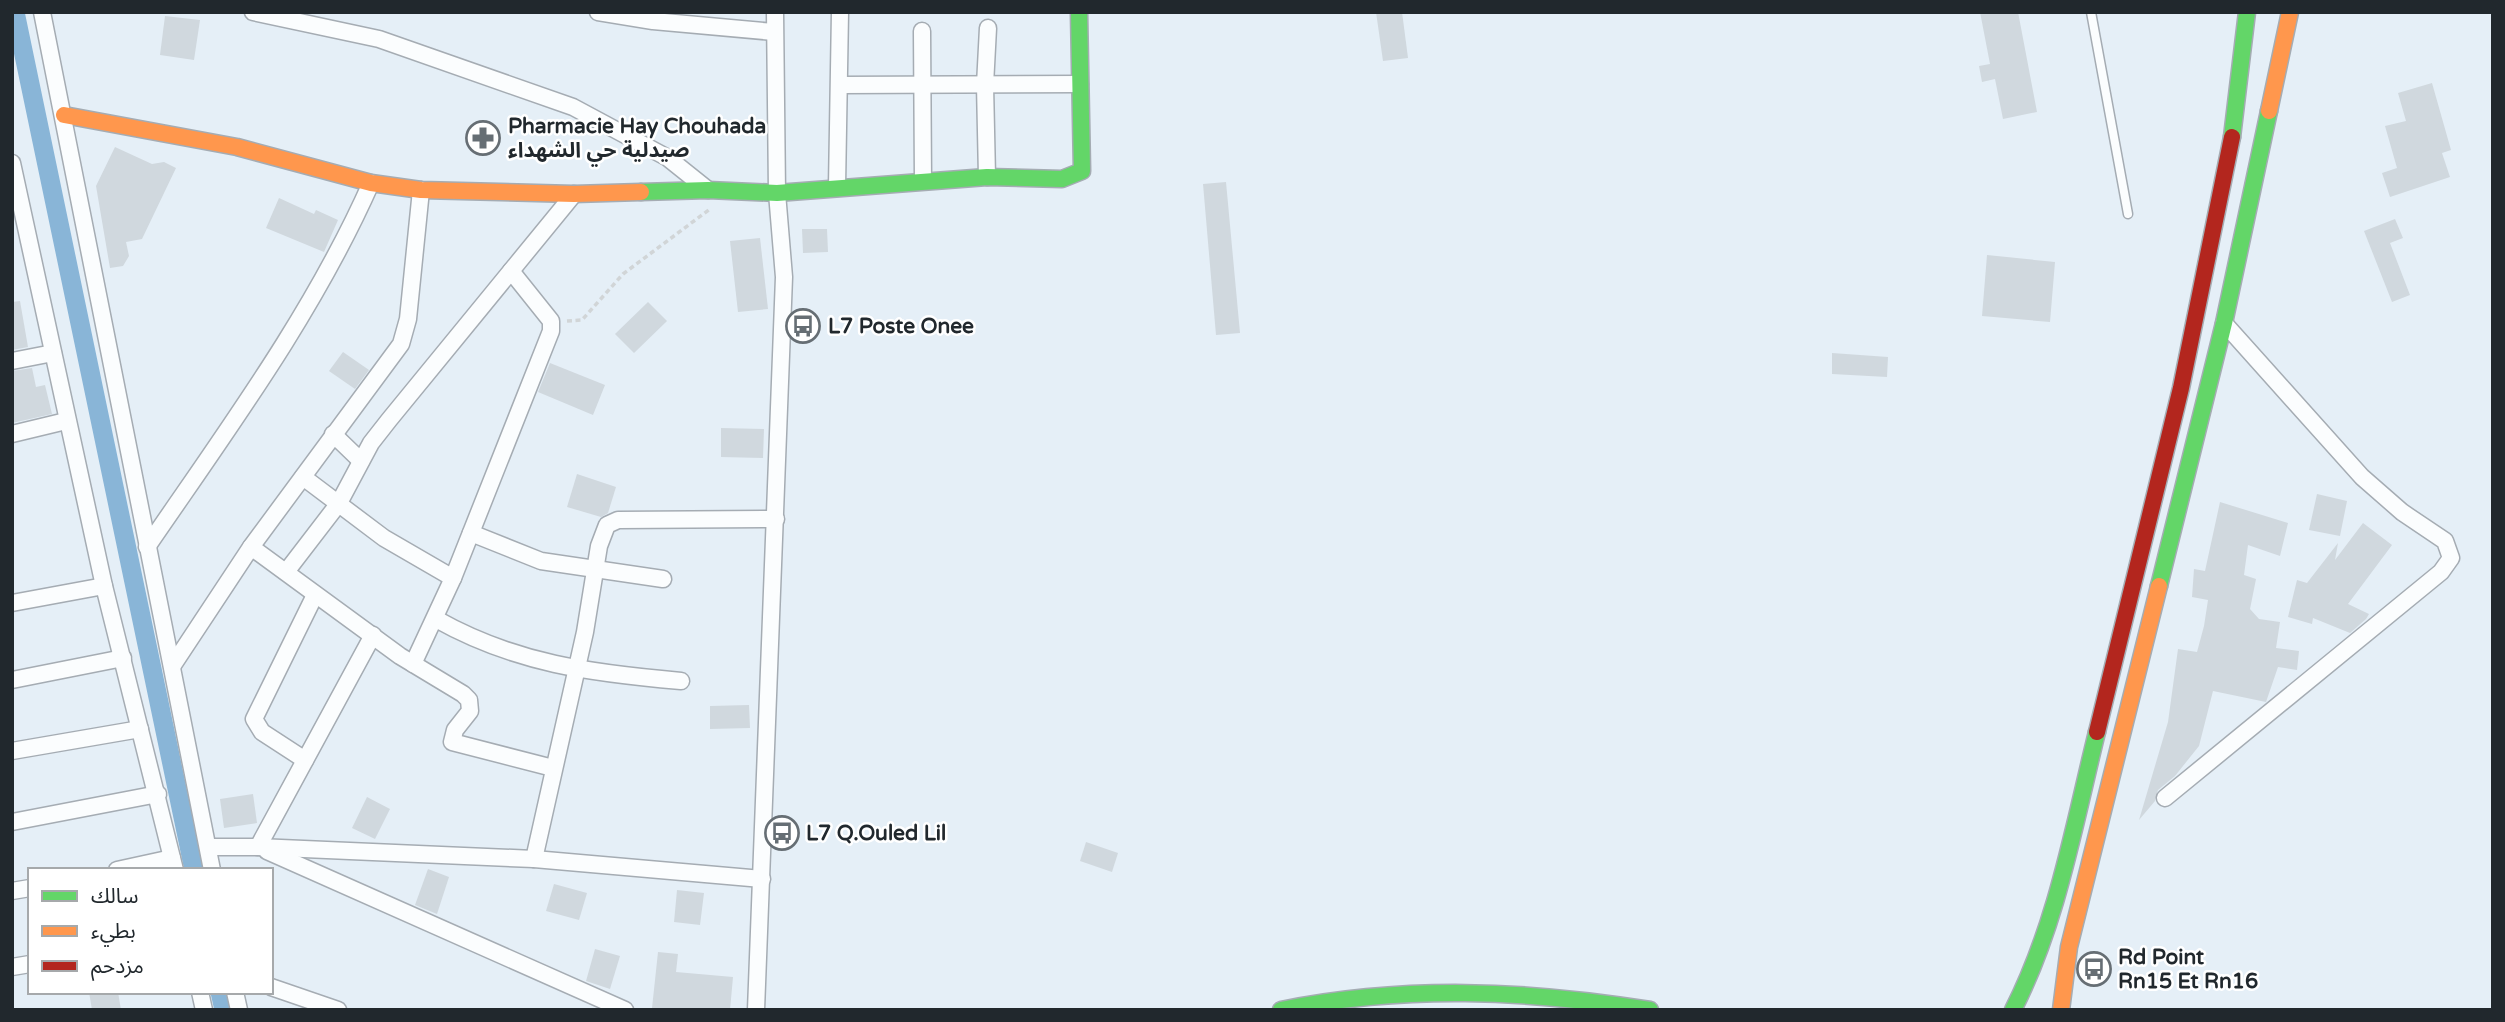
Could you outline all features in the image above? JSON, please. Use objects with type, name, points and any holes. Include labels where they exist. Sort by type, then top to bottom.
[{"type":"main road","points":[[64,115],[237,147],[371,183],[421,190],[575,194],[708,190],[776,193],[837,186],[987,177],[1062,179],[1082,171],[1079,12]]},
{"type":"main road","points":[[2013,1010],[2031,975],[2060,886],[2178,401],[2235,123],[2247,12]]},
{"type":"main road","points":[[2061,1010],[2069,947],[2084,879],[2224,323],[2290,12]]},
{"type":"main road","points":[[1281,1010],[1364,995],[1449,990],[1535,993],[1650,1010]]},
{"type":"street","points":[[42,12],[212,868]]},
{"type":"street","points":[[253,12],[379,38],[573,107],[668,158],[708,190]]},
{"type":"street","points":[[597,12],[653,21],[774,32]]},
{"type":"street","points":[[757,1010],[784,278],[776,193],[775,12]]},
{"type":"street","points":[[837,186],[841,85],[840,12]]},
{"type":"street","points":[[987,177],[985,85],[988,28]]},
{"type":"street","points":[[922,31],[923,181]]},
{"type":"street","points":[[841,85],[1080,84]]},
{"type":"street","points":[[12,163],[18,224],[53,352],[104,586],[174,864],[136,868]]},
{"type":"street","points":[[147,547],[306,309],[346,239],[371,183]]},
{"type":"street","points":[[173,665],[251,547],[401,344],[408,319],[421,190]]},
{"type":"street","points":[[286,572],[339,503],[361,461],[389,420],[575,194]]},
{"type":"street","points":[[413,664],[436,619],[550,336],[551,321],[511,271]]},
{"type":"street","points":[[2165,797],[2441,572],[2451,558],[2445,541],[2402,512],[2362,477],[2224,323]]},
{"type":"street","points":[[12,361],[53,352]]},
{"type":"street","points":[[12,434],[66,421]]},
{"type":"street","points":[[333,434],[361,461]]},
{"type":"street","points":[[303,477],[384,538],[453,578]]},
{"type":"street","points":[[534,859],[577,668],[603,532],[611,522],[776,519]]},
{"type":"street","points":[[471,533],[541,561],[663,579]]},
{"type":"street","points":[[251,547],[314,595],[469,700],[470,711],[456,730],[452,742],[553,768]]},
{"type":"street","points":[[12,603],[104,586]]},
{"type":"street","points":[[306,760],[262,732],[254,719],[314,595]]},
{"type":"street","points":[[436,619],[499,650],[577,668],[681,681]]},
{"type":"street","points":[[258,847],[373,635]]},
{"type":"street","points":[[12,680],[122,657]]},
{"type":"street","points":[[12,751],[140,729]]},
{"type":"street","points":[[12,822],[158,794]]},
{"type":"street","points":[[208,847],[534,859],[762,879]]},
{"type":"street","points":[[258,847],[625,1010]]},
{"type":"street","points":[[273,988],[338,1010]]},
{"type":"lane","points":[[2091,12],[2128,214]]},
{"type":"path","points":[[551,321],[582,320],[623,274],[733,191]]},
{"type":"building","points":[[1376,12],[1402,12],[1408,58],[1383,61]]},
{"type":"building","points":[[1980,12],[2018,12],[2037,112],[2003,119],[1995,79],[1982,82],[1979,66],[1990,64]]},
{"type":"building","points":[[165,16],[200,20],[194,60],[160,55]]},
{"type":"building","points":[[2432,83],[2451,150],[2442,153],[2450,177],[2390,197],[2382,173],[2397,168],[2385,126],[2406,121],[2398,93]]},
{"type":"building","points":[[115,147],[152,164],[164,162],[176,168],[142,239],[126,242],[129,256],[123,266],[110,268],[96,186]]},
{"type":"building","points":[[1226,182],[1240,333],[1216,335],[1203,184]]},
{"type":"building","points":[[279,198],[314,214],[316,210],[338,220],[324,252],[266,228]]},
{"type":"building","points":[[2395,219],[2403,238],[2390,243],[2410,295],[2392,302],[2364,231]]},
{"type":"building","points":[[802,229],[827,229],[828,252],[803,253]]},
{"type":"building","points":[[760,238],[768,309],[738,312],[730,241]]},
{"type":"building","points":[[1987,255],[2055,262],[2050,322],[1982,316]]},
{"type":"building","points":[[20,301],[28,347],[12,350],[12,302]]},
{"type":"building","points":[[648,302],[667,321],[634,353],[615,334]]},
{"type":"building","points":[[343,352],[369,370],[355,389],[329,371]]},
{"type":"building","points":[[1832,353],[1888,357],[1887,377],[1832,374]]},
{"type":"building","points":[[550,363],[605,385],[593,415],[538,392]]},
{"type":"building","points":[[32,368],[36,387],[45,385],[52,414],[12,423],[12,371]]},
{"type":"building","points":[[721,428],[764,429],[763,458],[721,457]]},
{"type":"building","points":[[577,474],[616,487],[608,513],[601,517],[567,507]]},
{"type":"building","points":[[2317,494],[2347,501],[2340,536],[2309,530]]},
{"type":"building","points":[[2220,502],[2288,523],[2280,556],[2248,545],[2244,575],[2256,579],[2250,609],[2259,619],[2280,622],[2276,648],[2299,651],[2297,670],[2278,667],[2266,702],[2213,691],[2199,746],[2175,776],[2158,790],[2155,801],[2139,820],[2168,722],[2178,649],[2197,652],[2204,626],[2208,600],[2192,597],[2194,569],[2205,571]]},
{"type":"building","points":[[2363,523],[2392,545],[2348,604],[2369,614],[2366,619],[2350,633],[2313,618],[2312,624],[2288,617],[2297,580],[2307,583],[2338,543],[2335,560]]},
{"type":"building","points":[[749,705],[750,728],[710,729],[710,706]]},
{"type":"building","points":[[253,794],[257,823],[224,828],[220,799]]},
{"type":"building","points":[[367,797],[390,809],[375,839],[352,828]]},
{"type":"building","points":[[1086,842],[1118,853],[1112,872],[1080,861]]},
{"type":"building","points":[[428,869],[449,877],[437,914],[415,905]]},
{"type":"building","points":[[554,884],[587,893],[579,920],[546,911]]},
{"type":"building","points":[[677,890],[704,893],[700,925],[674,922]]},
{"type":"building","points":[[595,949],[620,956],[610,989],[586,981]]},
{"type":"building","points":[[658,952],[678,954],[676,972],[733,977],[730,1010],[652,1008]]},
{"type":"building","points":[[89,994],[118,994],[121,1010],[92,1010]]},
{"type":"waterway","points":[[15,12],[194,868]]},
{"type":"waterway","points":[[220,994],[224,1010]]},
{"type":"traffic: fast","points":[[641,192],[708,190],[777,193],[987,177],[1062,179],[1082,171],[1079,12]]},
{"type":"traffic: fast","points":[[2232,137],[2247,12]]},
{"type":"traffic: fast","points":[[2159,586],[2224,323],[2269,111]]},
{"type":"traffic: fast","points":[[2013,1010],[2053,909],[2097,732]]},
{"type":"traffic: fast","points":[[1281,1010],[1373,997],[1465,993],[1557,998],[1650,1010]]},
{"type":"traffic: slow","points":[[2269,111],[2290,12]]},
{"type":"traffic: slow","points":[[64,115],[237,147],[371,183],[421,190],[574,194],[641,192]]},
{"type":"traffic: slow","points":[[2061,1010],[2069,947],[2159,586]]},
{"type":"traffic: jam","points":[[2097,732],[2181,388],[2232,137]]},
{"type":"place","name":"Pharmacie Hay Chouhada صيدلية حي الشهداء","points":[[483,138]]},
{"type":"place","name":"L7 Poste Onee","points":[[803,326]]},
{"type":"place","name":"L7 Q.Ouled Lil","points":[[782,833]]},
{"type":"place","name":"Rd Point Rn15 Et Rn16","points":[[2094,969]]}]
